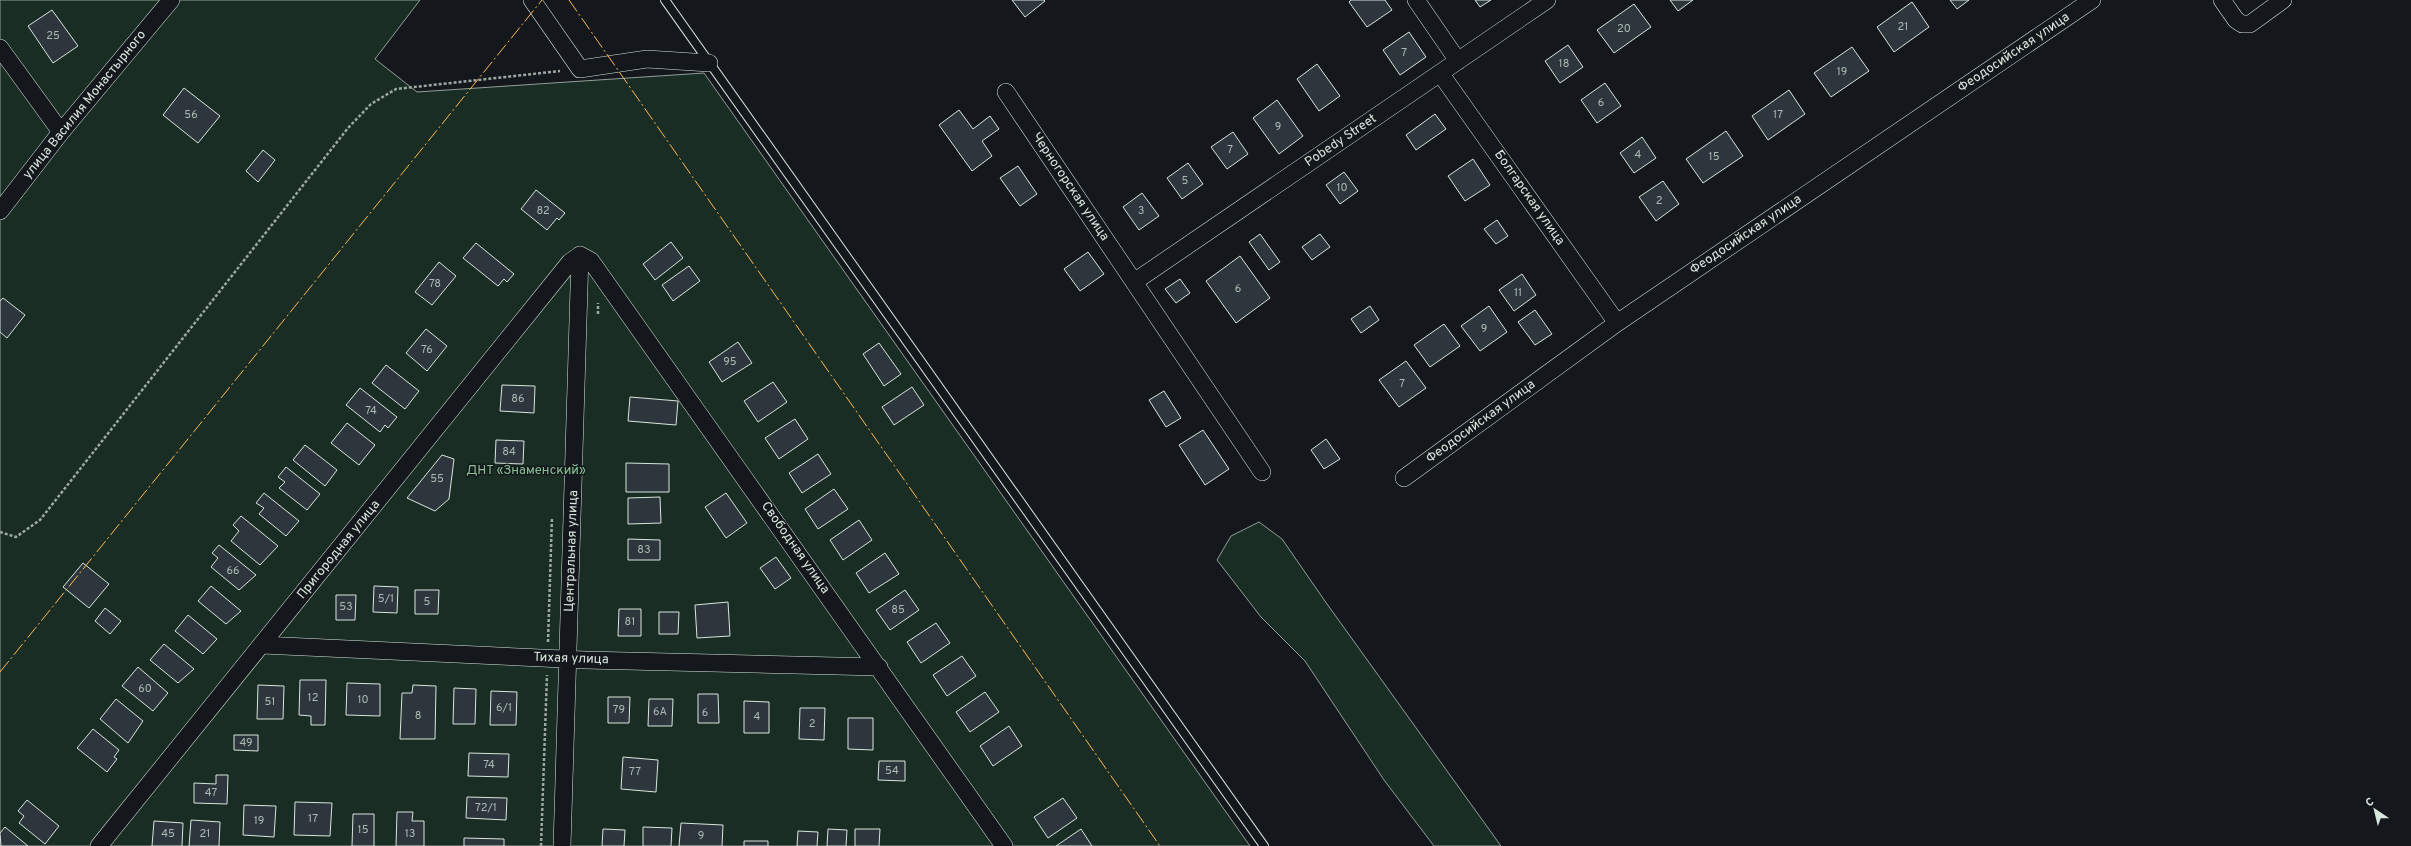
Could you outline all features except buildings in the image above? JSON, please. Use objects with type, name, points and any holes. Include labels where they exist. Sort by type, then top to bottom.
[{"type":"street","name":"улица Василия Монастырного","points":[[0,211],[61,132],[171,0]]},
{"type":"street","points":[[532,0],[580,69],[647,59],[709,63]]},
{"type":"street","points":[[1416,0],[1458,61]]},
{"type":"street","name":"Pobedy Street","points":[[1134,282],[1547,0]]},
{"type":"street","name":"Феодосийская улица","points":[[1404,478],[1617,323],[2092,0]]},
{"type":"street","points":[[2222,0],[2242,24],[2250,24],[2283,0]]},
{"type":"street","points":[[0,48],[61,132]]},
{"type":"street","name":"Болгарская улица","points":[[1440,73],[1617,323]]},
{"type":"street","name":"Черногорская улица","points":[[1006,92],[1262,472]]},
{"type":"street","name":"Пригородная улица","points":[[99,846],[262,646],[570,262],[580,255]]},
{"type":"street","name":"Центральная улица","points":[[562,846],[570,659],[580,255]]},
{"type":"street","name":"Свободная улица","points":[[580,255],[592,261],[1004,846]]},
{"type":"street","name":"Тихая улица","points":[[262,646],[570,659],[879,667]]},
{"type":"lane","points":[[665,0],[1264,846]]},
{"type":"path","points":[[0,532],[16,537],[40,520],[334,146],[371,104],[396,89],[580,69]]},
{"type":"path","points":[[541,846],[552,514]]},
{"type":"green space","name":"ДНТ «Знаменский»","points":[[0,0],[420,0],[375,59],[417,92],[704,73],[1250,846],[0,846]]},
{"type":"green space","points":[[1259,522],[1282,539],[1501,846],[1434,846],[1384,780],[1305,661],[1261,617],[1217,560],[1231,536]]},
{"type":"power","points":[[0,672],[542,0]]},
{"type":"power","points":[[569,0],[1160,846]]}]
